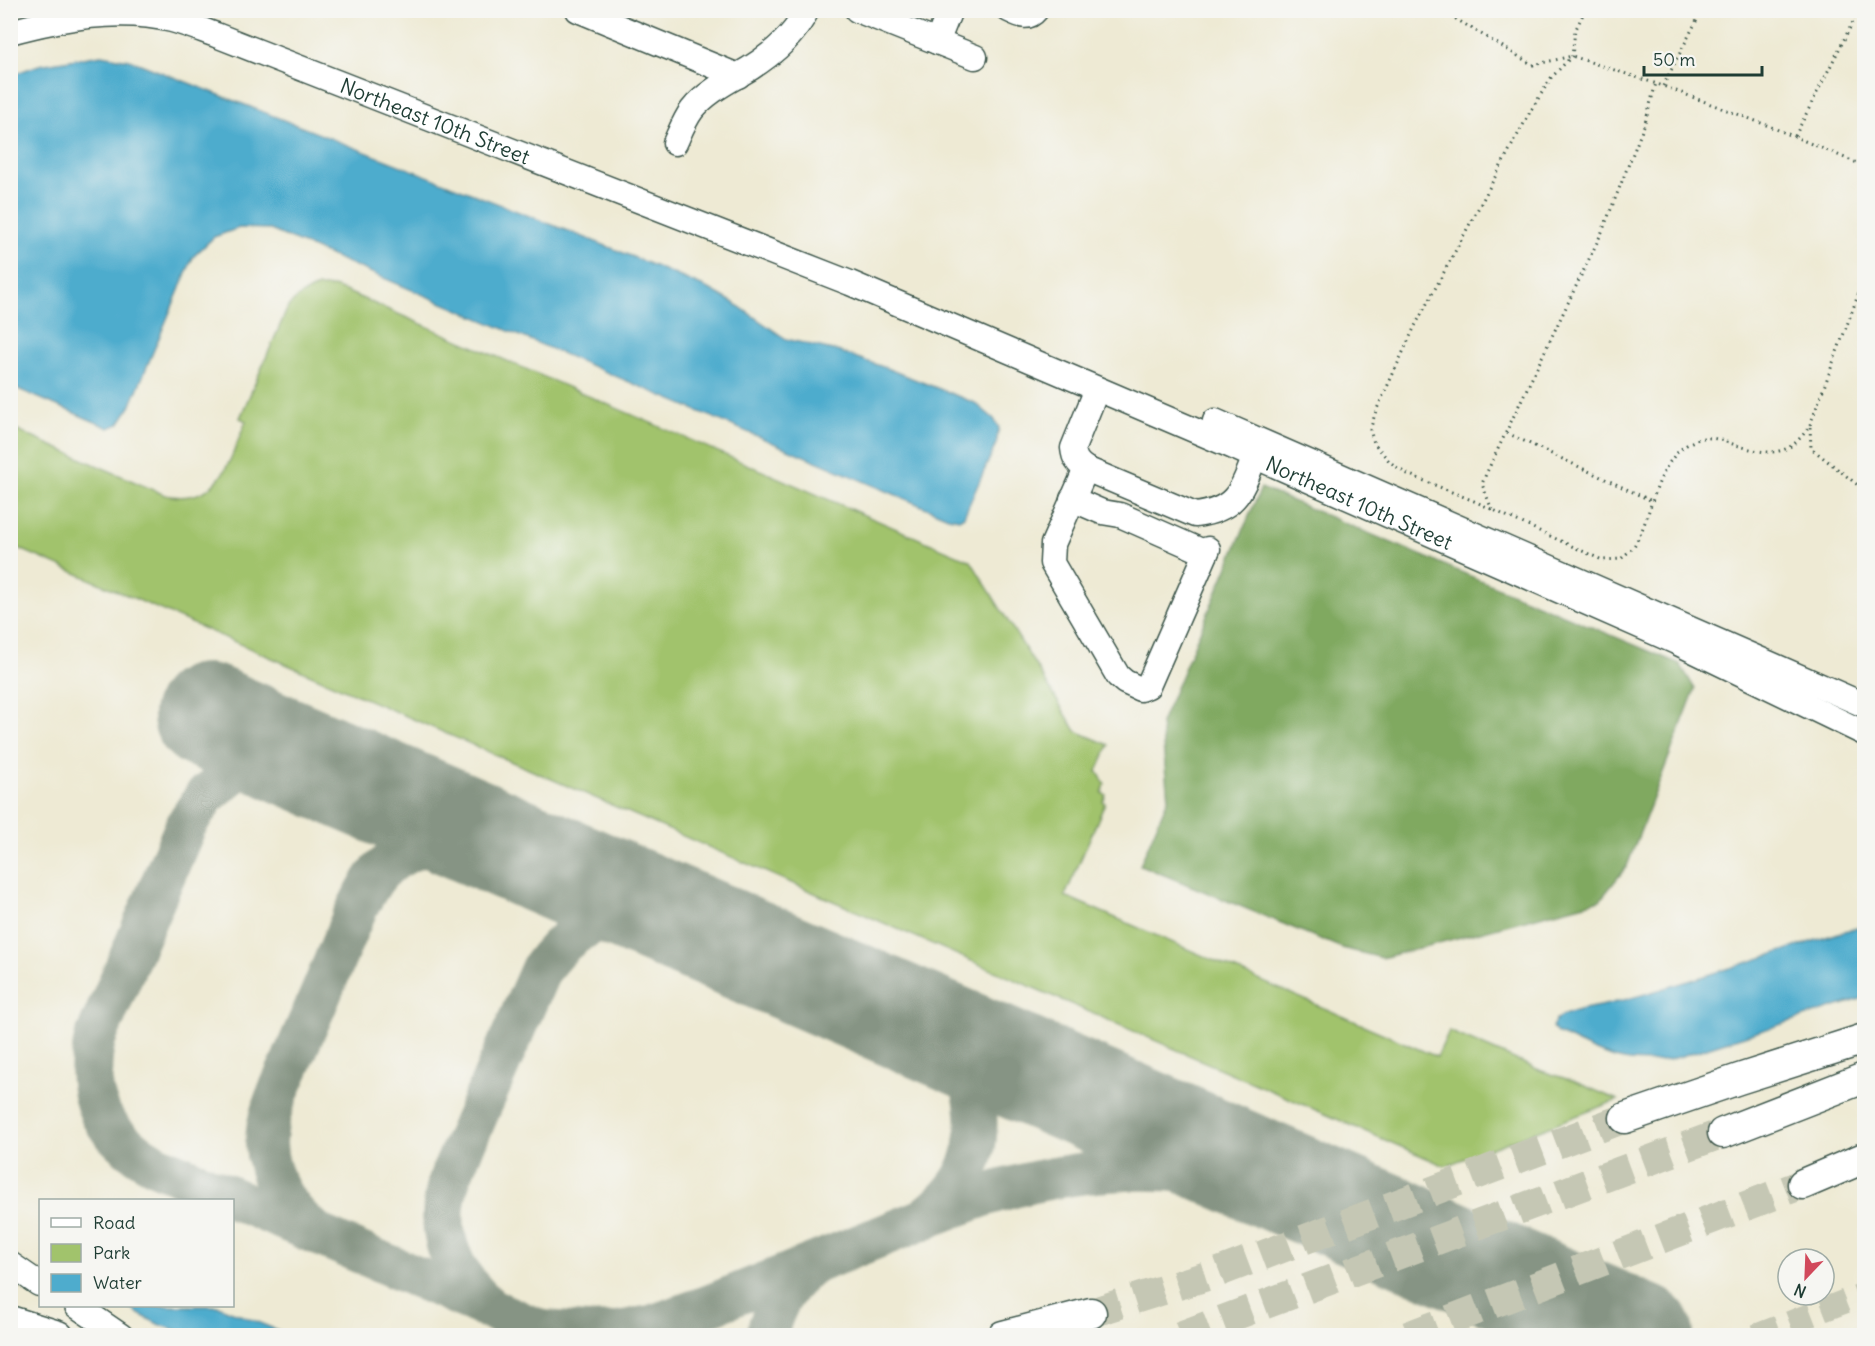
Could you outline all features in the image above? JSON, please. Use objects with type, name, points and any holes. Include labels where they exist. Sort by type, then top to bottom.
[{"type":"main road","points":[[1625,1118],[1864,1039]]},
{"type":"main road","points":[[1723,1133],[1864,1078]]},
{"type":"main road","points":[[1803,1184],[1864,1158]]},
{"type":"main road","points":[[1003,1335],[1091,1313]]},
{"type":"main road","points":[[10,1321],[58,1335]]},
{"type":"street","points":[[579,10],[738,76]]},
{"type":"street","points":[[675,143],[693,109],[719,86],[738,76],[783,43],[801,23],[807,10]]},
{"type":"street","points":[[857,10],[898,18],[937,42],[975,57]]},
{"type":"street","points":[[937,42],[950,10]]},
{"type":"street","points":[[1009,10],[1027,16],[1032,15],[1036,10]]},
{"type":"street","name":"Northeast 10th Street","points":[[17,28],[96,15],[132,15],[171,20],[216,35],[850,283],[1255,456],[1864,705]]},
{"type":"street","name":"Northeast 10th Street","points":[[850,283],[1023,343],[1110,377],[1294,455],[1604,600],[1676,642],[1864,733]]},
{"type":"street","points":[[1097,389],[1073,448],[1074,457],[1086,469],[1194,515],[1210,513],[1239,494],[1255,456],[1264,452],[1294,455]]},
{"type":"street","points":[[1086,469],[1053,544],[1052,563],[1118,676],[1140,689],[1148,686],[1228,503]]},
{"type":"street","points":[[1072,499],[1102,512],[1119,515],[1208,548]]},
{"type":"street","points":[[10,1264],[39,1284]]},
{"type":"street","points":[[10,1272],[39,1285]]},
{"type":"street","points":[[80,1307],[121,1335]]},
{"type":"path","points":[[1447,10],[1456,19],[1533,65],[1572,56],[1656,83],[1794,136],[1864,166]]},
{"type":"path","points":[[1585,10],[1575,31],[1572,56],[1551,78],[1530,112],[1415,326],[1376,411],[1370,430],[1374,443],[1390,462],[1405,473],[1602,560],[1621,559],[1634,546],[1665,469],[1675,455],[1694,441],[1701,438],[1717,439],[1762,453],[1789,449],[1801,439],[1810,425],[1864,279]]},
{"type":"path","points":[[1663,86],[1702,10]]},
{"type":"path","points":[[1794,136],[1859,10]]},
{"type":"path","points":[[1492,510],[1482,484],[1602,232],[1645,123],[1656,83]]},
{"type":"path","points":[[1810,425],[1811,448],[1864,490]]},
{"type":"path","points":[[1506,432],[1652,501]]},
{"type":"green space","points":[[319,287],[334,287],[345,291],[971,561],[1076,731],[1109,745],[1097,771],[1105,784],[1102,793],[1106,795],[1103,802],[1105,803],[1065,896],[1437,1057],[1449,1031],[1542,1071],[1618,1100],[1445,1166],[11,545],[11,428],[165,495],[184,497],[198,494],[220,478],[234,451],[246,421],[240,418],[288,307],[302,295]]},
{"type":"green space","points":[[1261,488],[1680,664],[1695,689],[1627,866],[1600,900],[1382,958],[1342,948],[1140,865],[1168,799],[1161,723]]},
{"type":"water","points":[[101,55],[130,60],[614,249],[711,290],[786,339],[837,351],[975,403],[994,419],[999,428],[996,444],[964,516],[959,519],[948,517],[268,229],[239,228],[214,237],[193,257],[130,407],[119,424],[109,428],[11,386],[11,75],[39,65]]},
{"type":"water","points":[[1864,925],[1864,998],[1669,1060],[1652,1062],[1636,1062],[1610,1057],[1557,1033],[1552,1027],[1561,1016],[1578,1010],[1613,1003],[1676,985]]},
{"type":"water","points":[[129,1307],[220,1307],[289,1335],[193,1335],[160,1325]]},
{"type":"taxiway","points":[[268,743],[205,796],[186,825],[95,1039],[92,1080],[101,1114],[110,1129],[123,1142],[157,1165],[553,1336]]},
{"type":"taxiway","points":[[312,1229],[286,1202],[274,1180],[267,1156],[268,1122],[278,1091],[365,894],[378,873],[391,862],[420,846],[434,842],[463,840],[520,852]]},
{"type":"taxiway","points":[[487,1305],[462,1277],[453,1261],[447,1246],[443,1212],[451,1175],[541,969],[575,934],[593,924],[611,918],[631,916],[652,918],[698,928]]},
{"type":"taxiway","points":[[543,1331],[614,1333],[651,1326],[713,1304],[924,1219],[937,1208],[958,1185],[971,1159],[976,1129],[972,1087],[961,1064],[949,1050],[903,1017]]},
{"type":"taxiway","points":[[933,1215],[987,1195],[1034,1182],[1063,1176],[1121,1170],[1180,1171],[1238,1179],[1352,1211]]},
{"type":"taxiway","points":[[766,1336],[782,1296],[812,1265]]},
{"type":"runway","points":[[206,716],[1641,1336]]},
{"type":"tunnel","points":[[1091,1313],[1216,1273],[1625,1118]]},
{"type":"tunnel","points":[[1180,1336],[1723,1133]]},
{"type":"tunnel","points":[[1408,1336],[1803,1184]]},
{"type":"tunnel","points":[[1756,1336],[1864,1294]]}]
